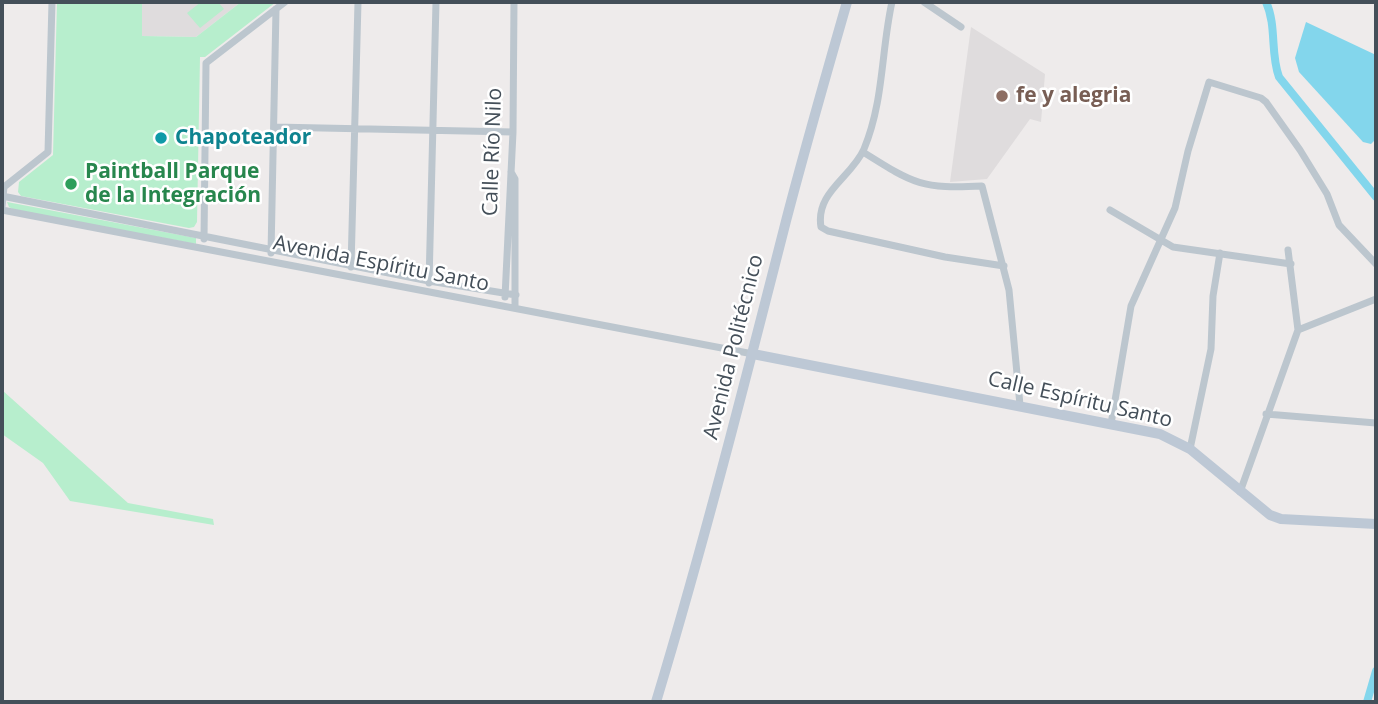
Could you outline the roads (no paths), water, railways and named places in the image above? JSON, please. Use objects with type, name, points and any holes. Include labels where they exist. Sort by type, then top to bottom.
[{"type":"main road","name":"Avenida Politécnico","points":[[656,702],[754,354],[786,220],[847,2]]},
{"type":"main road","name":"Calle Espíritu Santo","points":[[754,354],[1160,434],[1190,449],[1270,515],[1281,519],[1376,524]]},
{"type":"street","points":[[2,208],[4,187],[48,152],[52,2]]},
{"type":"street","points":[[202,248],[206,63],[285,2]]},
{"type":"street","points":[[351,276],[358,2]]},
{"type":"street","points":[[428,290],[436,2]]},
{"type":"street","name":"Calle Río Nilo","points":[[503,304],[506,294],[513,132],[514,2]]},
{"type":"street","points":[[892,2],[878,105],[863,152],[830,191],[823,205],[819,219],[821,227],[828,231],[945,257],[1004,266]]},
{"type":"street","points":[[923,2],[961,27]]},
{"type":"street","points":[[270,260],[276,9]]},
{"type":"street","points":[[1111,424],[1131,306],[1175,208],[1188,151],[1209,82],[1266,102],[1327,194],[1339,225],[1376,264]]},
{"type":"street","points":[[274,127],[513,132]]},
{"type":"street","points":[[863,152],[918,184],[948,188],[982,186],[1009,289],[1020,405]]},
{"type":"street","points":[[510,169],[515,179],[515,307]]},
{"type":"street","name":"Avenida Espíritu Santo","points":[[2,197],[429,281],[516,295]]},
{"type":"street","name":"Avenida Espíritu Santo","points":[[2,208],[754,354]]},
{"type":"street","points":[[1110,210],[1161,243],[1173,247],[1291,264]]},
{"type":"street","points":[[1240,492],[1298,330],[1288,250]]},
{"type":"street","points":[[1190,449],[1211,349],[1213,296],[1220,253]]},
{"type":"street","points":[[1298,330],[1376,299]]},
{"type":"street","points":[[1266,414],[1376,424]]},
{"type":"water","points":[[1306,22],[1376,55],[1376,139],[1371,144],[1363,142],[1299,72],[1295,58]]},
{"type":"waterway","points":[[1266,2],[1279,77],[1376,197]]},
{"type":"waterway","points":[[1367,702],[1376,671]]},
{"type":"place","name":"fe y alegria","points":[[1002,96]]},
{"type":"place","name":"Chapoteador","points":[[161,138]]},
{"type":"place","name":"Paintball Parque de la Integración","points":[[71,184]]}]
